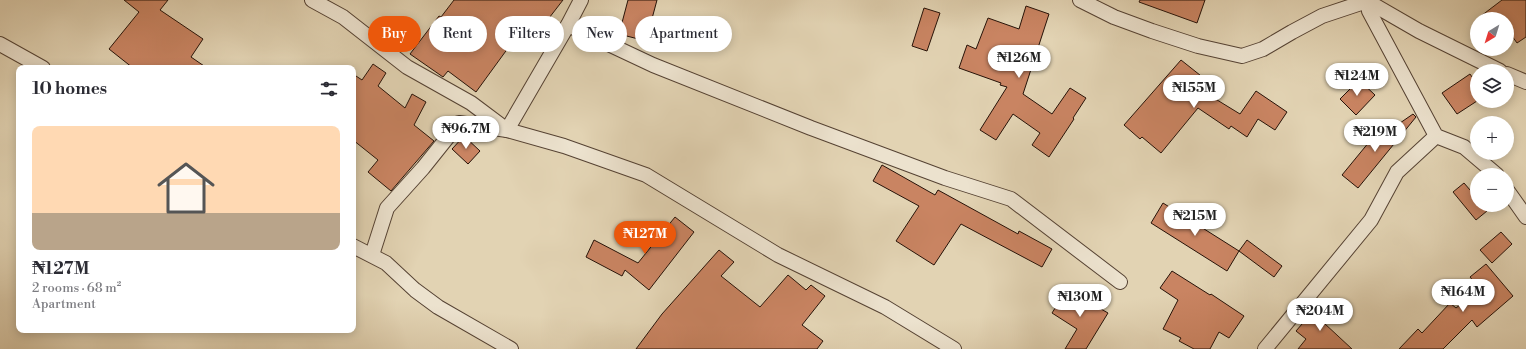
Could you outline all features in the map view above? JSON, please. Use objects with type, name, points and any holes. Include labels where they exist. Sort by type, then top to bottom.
[{"type":"street","points":[[312,0],[343,17],[407,67],[471,103],[507,130]]},
{"type":"street","points":[[507,130],[568,26],[581,0]]},
{"type":"street","points":[[1080,0],[1114,17],[1152,31],[1198,46],[1242,56],[1263,49],[1322,16],[1367,0]]},
{"type":"street","points":[[1367,0],[1419,31],[1486,64]]},
{"type":"street","points":[[1367,0],[1369,11],[1436,136],[1464,146],[1489,168]]},
{"type":"street","points":[[568,26],[653,65],[811,128],[945,178],[1011,199],[1120,282]]},
{"type":"street","points":[[0,44],[38,65]]},
{"type":"street","points":[[1514,77],[1526,82]]},
{"type":"street","points":[[372,255],[387,208],[423,168],[458,123],[507,130],[564,146],[646,176],[778,255],[885,307],[954,349]]},
{"type":"street","points":[[1265,349],[1371,220],[1397,172],[1436,136]]},
{"type":"street","points":[[1514,200],[1526,217]]},
{"type":"street","points":[[356,247],[386,263],[415,290],[438,307],[511,349]]},
{"type":"building","points":[[124,0],[168,0],[160,10],[203,39],[191,57],[203,65],[129,65],[109,49],[139,12]]},
{"type":"building","points":[[454,0],[563,0],[551,16],[495,16],[495,52],[505,52],[476,92],[448,71],[443,77],[410,54],[412,52],[421,52],[421,40],[429,29],[429,52],[487,52],[487,16],[442,16]]},
{"type":"building","points":[[628,0],[657,0],[653,16],[635,16],[635,38],[627,36],[627,16],[624,16]]},
{"type":"building","points":[[1140,0],[1205,0],[1197,23],[1139,2]]},
{"type":"building","points":[[1502,0],[1526,0],[1526,37],[1517,43],[1514,39],[1514,12],[1486,12]]},
{"type":"building","points":[[1026,6],[1049,14],[1023,94],[1052,114],[1070,88],[1086,98],[1049,157],[1032,145],[1040,133],[1013,114],[996,140],[980,130],[1007,87],[1000,85],[1001,83],[959,68],[967,45],[976,49],[988,18],[1019,29]]},
{"type":"building","points":[[924,8],[940,13],[927,51],[912,46]]},
{"type":"building","points":[[1181,60],[1215,87],[1209,95],[1240,114],[1256,91],[1287,112],[1275,130],[1258,119],[1247,137],[1231,126],[1229,129],[1198,108],[1161,153],[1142,137],[1140,139],[1124,125]]},
{"type":"building","points":[[373,64],[386,73],[378,86],[405,108],[412,94],[426,102],[414,125],[434,141],[391,191],[368,172],[378,160],[356,142],[356,76],[362,80]]},
{"type":"building","points":[[1470,74],[1470,106],[1457,114],[1442,93]]},
{"type":"building","points":[[1359,80],[1375,95],[1356,115],[1340,99]]},
{"type":"building","points":[[1413,114],[1416,117],[1358,188],[1342,175],[1374,136],[1377,139]]},
{"type":"building","points":[[464,136],[480,151],[468,164],[452,149]]},
{"type":"building","points":[[882,165],[935,195],[938,190],[1018,234],[1019,231],[1052,249],[1042,267],[961,224],[934,265],[896,241],[919,206],[873,181]]},
{"type":"building","points":[[1464,183],[1470,190],[1470,212],[1486,212],[1476,220],[1453,192]]},
{"type":"building","points":[[1163,203],[1239,251],[1227,271],[1151,223]]},
{"type":"building","points":[[675,217],[694,232],[649,290],[625,270],[622,276],[586,257],[594,240],[638,263]]},
{"type":"building","points":[[1501,232],[1512,244],[1492,263],[1480,250]]},
{"type":"building","points":[[1247,240],[1282,266],[1274,277],[1239,251]]},
{"type":"building","points":[[719,250],[734,262],[721,276],[760,307],[788,275],[806,290],[811,285],[825,296],[802,325],[823,341],[817,349],[636,349],[662,314]]},
{"type":"building","points":[[1486,264],[1513,296],[1477,327],[1472,320],[1443,349],[1399,349],[1418,329],[1422,333],[1450,303],[1456,308],[1480,289],[1470,277]]},
{"type":"building","points":[[1172,271],[1244,316],[1229,338],[1219,332],[1210,349],[1194,349],[1179,341],[1181,338],[1163,329],[1178,300],[1160,288]]},
{"type":"building","points":[[1069,286],[1089,299],[1087,301],[1108,313],[1086,349],[1065,349],[1077,329],[1052,313]]},
{"type":"building","points":[[1321,302],[1333,314],[1324,323],[1352,349],[1298,349],[1306,339],[1296,331]]}]
